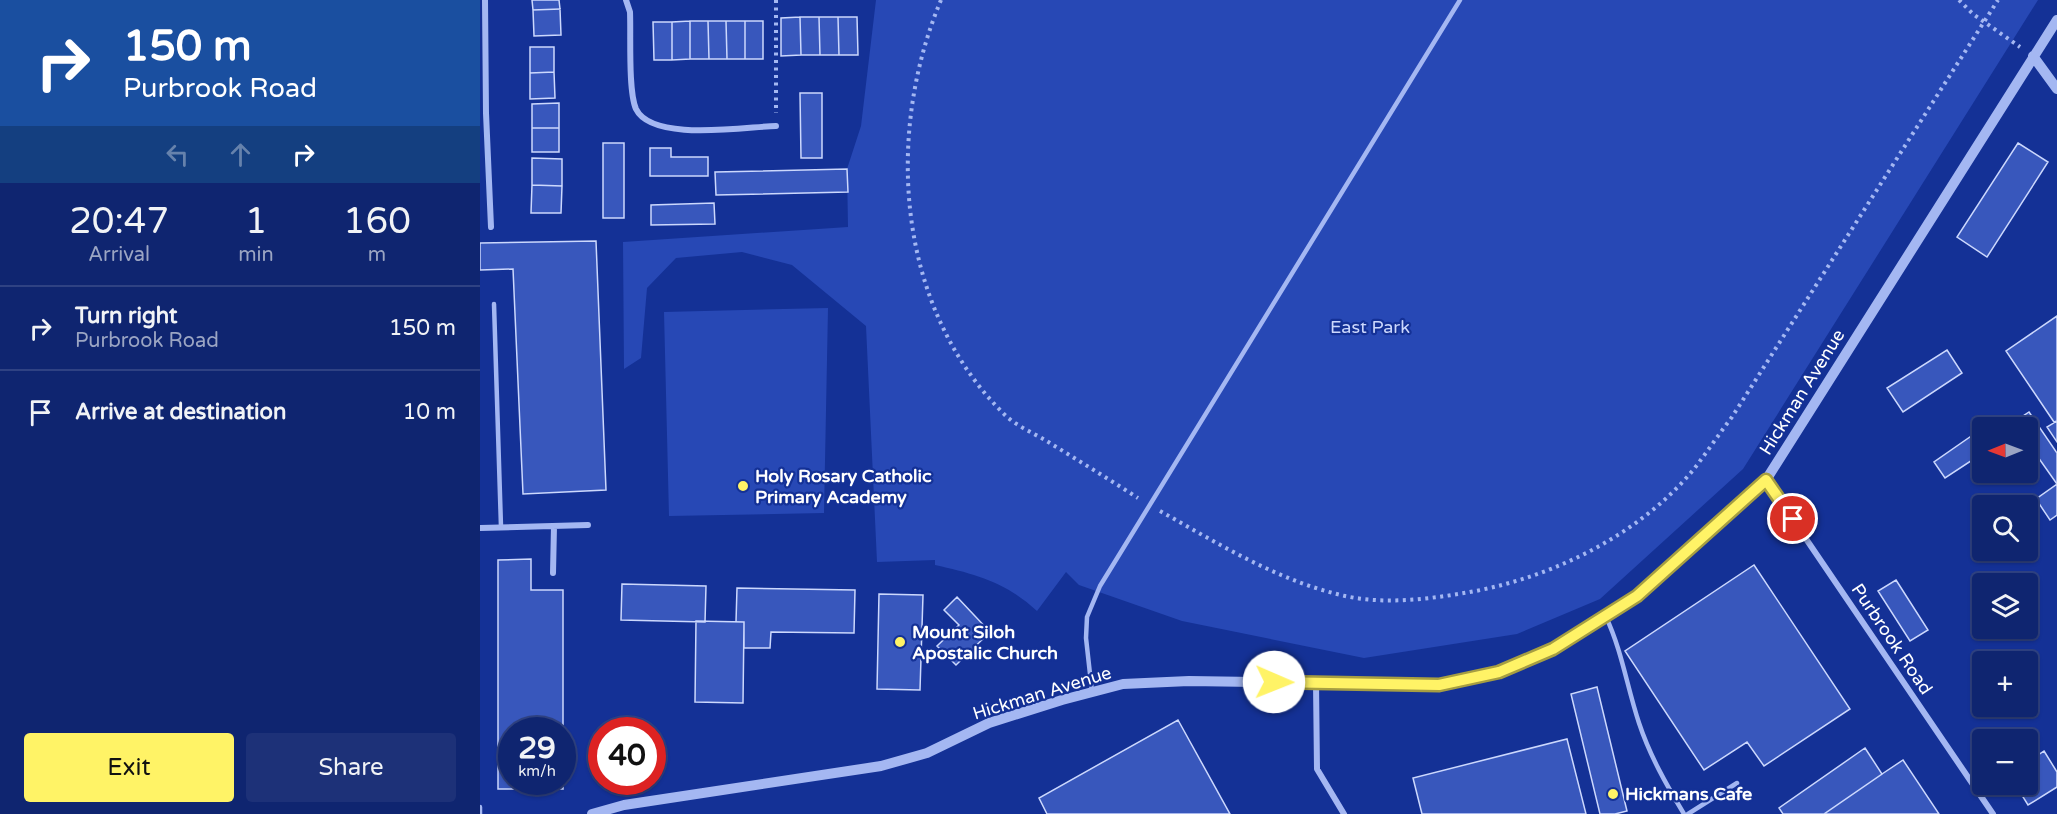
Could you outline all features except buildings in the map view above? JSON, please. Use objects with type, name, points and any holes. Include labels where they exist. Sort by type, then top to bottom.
[{"type":"street","points":[[485,0],[483,113],[491,227]]},
{"type":"street","points":[[626,0],[630,12],[633,94],[635,107],[644,120],[657,127],[675,129],[776,126]]},
{"type":"street","name":"Hickman Avenue","points":[[592,814],[624,805],[881,766],[927,753],[989,723],[1123,684],[1189,681],[1439,685],[1499,672],[1553,649],[1637,596],[1766,480],[2057,20]]},
{"type":"street","points":[[2033,56],[2057,89]]},
{"type":"street","name":"Purbrook Road","points":[[1766,480],[1992,814]]},
{"type":"street","points":[[480,528],[588,525]]},
{"type":"street","points":[[553,573],[554,526]]},
{"type":"street","points":[[1316,683],[1317,769],[1344,814]]},
{"type":"lane","points":[[1092,692],[1086,638],[1087,617],[1100,586],[1460,0]]},
{"type":"lane","points":[[494,304],[501,527]]},
{"type":"lane","points":[[1606,617],[1618,643],[1639,723],[1655,764],[1686,814],[1737,783]]},
{"type":"lane","points":[[480,807],[480,814]]},
{"type":"path","points":[[776,0],[776,126]]},
{"type":"path","points":[[941,0],[933,19],[914,93],[906,176],[915,244],[933,309],[969,374],[1008,418],[1150,505],[1259,567],[1346,596],[1413,602],[1500,588],[1575,561],[1643,517],[1693,470],[1732,417],[1998,0]]},
{"type":"path","points":[[1959,0],[1984,22],[2033,56]]},
{"type":"green space","name":"East Park","points":[[876,0],[2038,0],[1743,469],[1600,599],[1517,634],[1364,658],[1182,621],[1079,585],[1066,572],[1037,611],[1002,586],[977,576],[935,565],[935,560],[877,562],[866,326],[792,265],[742,252],[676,258],[647,288],[641,358],[624,369],[623,242],[848,227],[847,169],[861,126]]},
{"type":"green space","points":[[828,308],[824,513],[669,516],[664,312]]},
{"type":"place","name":"Holy Rosary Catholic Primary Academy","points":[[743,486]]},
{"type":"place","name":"Mount Siloh Apostalic Church","points":[[900,642]]},
{"type":"place","name":"Hickmans Cafe","points":[[1613,794]]},
{"type":"route","points":[[1274,682],[1439,685],[1499,672],[1553,649],[1637,596],[1766,480],[1793,519]]}]
